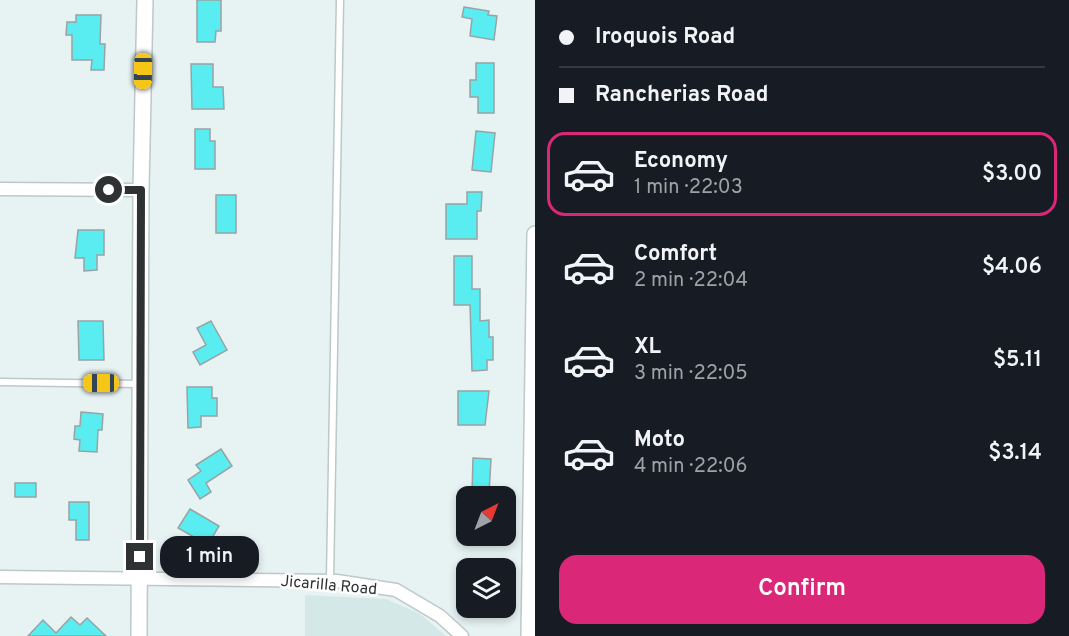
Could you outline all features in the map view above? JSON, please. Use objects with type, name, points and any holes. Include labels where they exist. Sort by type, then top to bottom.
[{"type":"street","points":[[139,636],[141,190],[145,0]]},
{"type":"street","points":[[0,189],[141,190]]},
{"type":"street","points":[[529,636],[535,234]]},
{"type":"street","name":"Jicarilla Road","points":[[0,577],[330,581],[396,590],[440,616],[462,636]]},
{"type":"lane","points":[[330,581],[340,0]]},
{"type":"lane","points":[[0,382],[140,384]]},
{"type":"shaded area","points":[[305,595],[386,599],[420,614],[446,636],[305,636]]},
{"type":"building","points":[[197,0],[221,0],[221,31],[216,31],[215,42],[197,42]]},
{"type":"building","points":[[464,7],[489,11],[488,15],[497,16],[494,40],[470,36],[472,19],[462,17]]},
{"type":"building","points":[[76,15],[101,15],[100,44],[105,44],[104,70],[91,70],[92,60],[72,60],[72,35],[66,35],[67,22],[76,22]]},
{"type":"building","points":[[476,63],[494,63],[494,113],[478,113],[478,97],[470,97],[470,80],[476,80]]},
{"type":"building","points":[[191,64],[213,64],[213,87],[223,87],[224,109],[192,109]]},
{"type":"building","points":[[195,129],[210,129],[210,141],[215,141],[215,169],[195,169]]},
{"type":"building","points":[[476,131],[495,133],[491,172],[472,170]]},
{"type":"building","points":[[467,192],[482,192],[481,211],[477,211],[477,239],[446,239],[446,204],[467,204]]},
{"type":"building","points":[[216,195],[236,195],[236,233],[216,233]]},
{"type":"building","points":[[78,230],[104,230],[104,255],[97,255],[97,270],[84,271],[84,258],[75,258]]},
{"type":"building","points":[[454,256],[472,256],[472,289],[480,289],[480,321],[489,320],[489,337],[493,337],[493,360],[487,360],[487,370],[472,371],[470,305],[454,305]]},
{"type":"building","points":[[78,321],[103,321],[104,360],[79,360]]},
{"type":"building","points":[[211,321],[227,350],[200,365],[193,352],[206,345],[197,328]]},
{"type":"building","points":[[187,387],[212,387],[212,398],[217,398],[217,416],[201,416],[201,427],[188,428]]},
{"type":"building","points":[[458,391],[489,391],[485,425],[458,425]]},
{"type":"building","points":[[81,412],[103,414],[102,430],[98,430],[97,452],[79,451],[80,440],[74,439],[75,426],[80,426]]},
{"type":"building","points":[[221,449],[232,466],[206,483],[211,492],[200,499],[188,480],[201,471],[196,465]]},
{"type":"building","points":[[473,458],[491,459],[489,486],[472,486]]},
{"type":"building","points":[[15,483],[36,483],[36,497],[15,497]]},
{"type":"building","points":[[69,502],[89,502],[89,540],[76,540],[76,520],[69,520]]},
{"type":"building","points":[[190,509],[219,526],[208,545],[178,528]]},
{"type":"building","points":[[71,617],[80,625],[87,618],[106,636],[28,636],[43,620],[56,633]]},
{"type":"route","points":[[109,190],[141,190],[140,557]]}]
